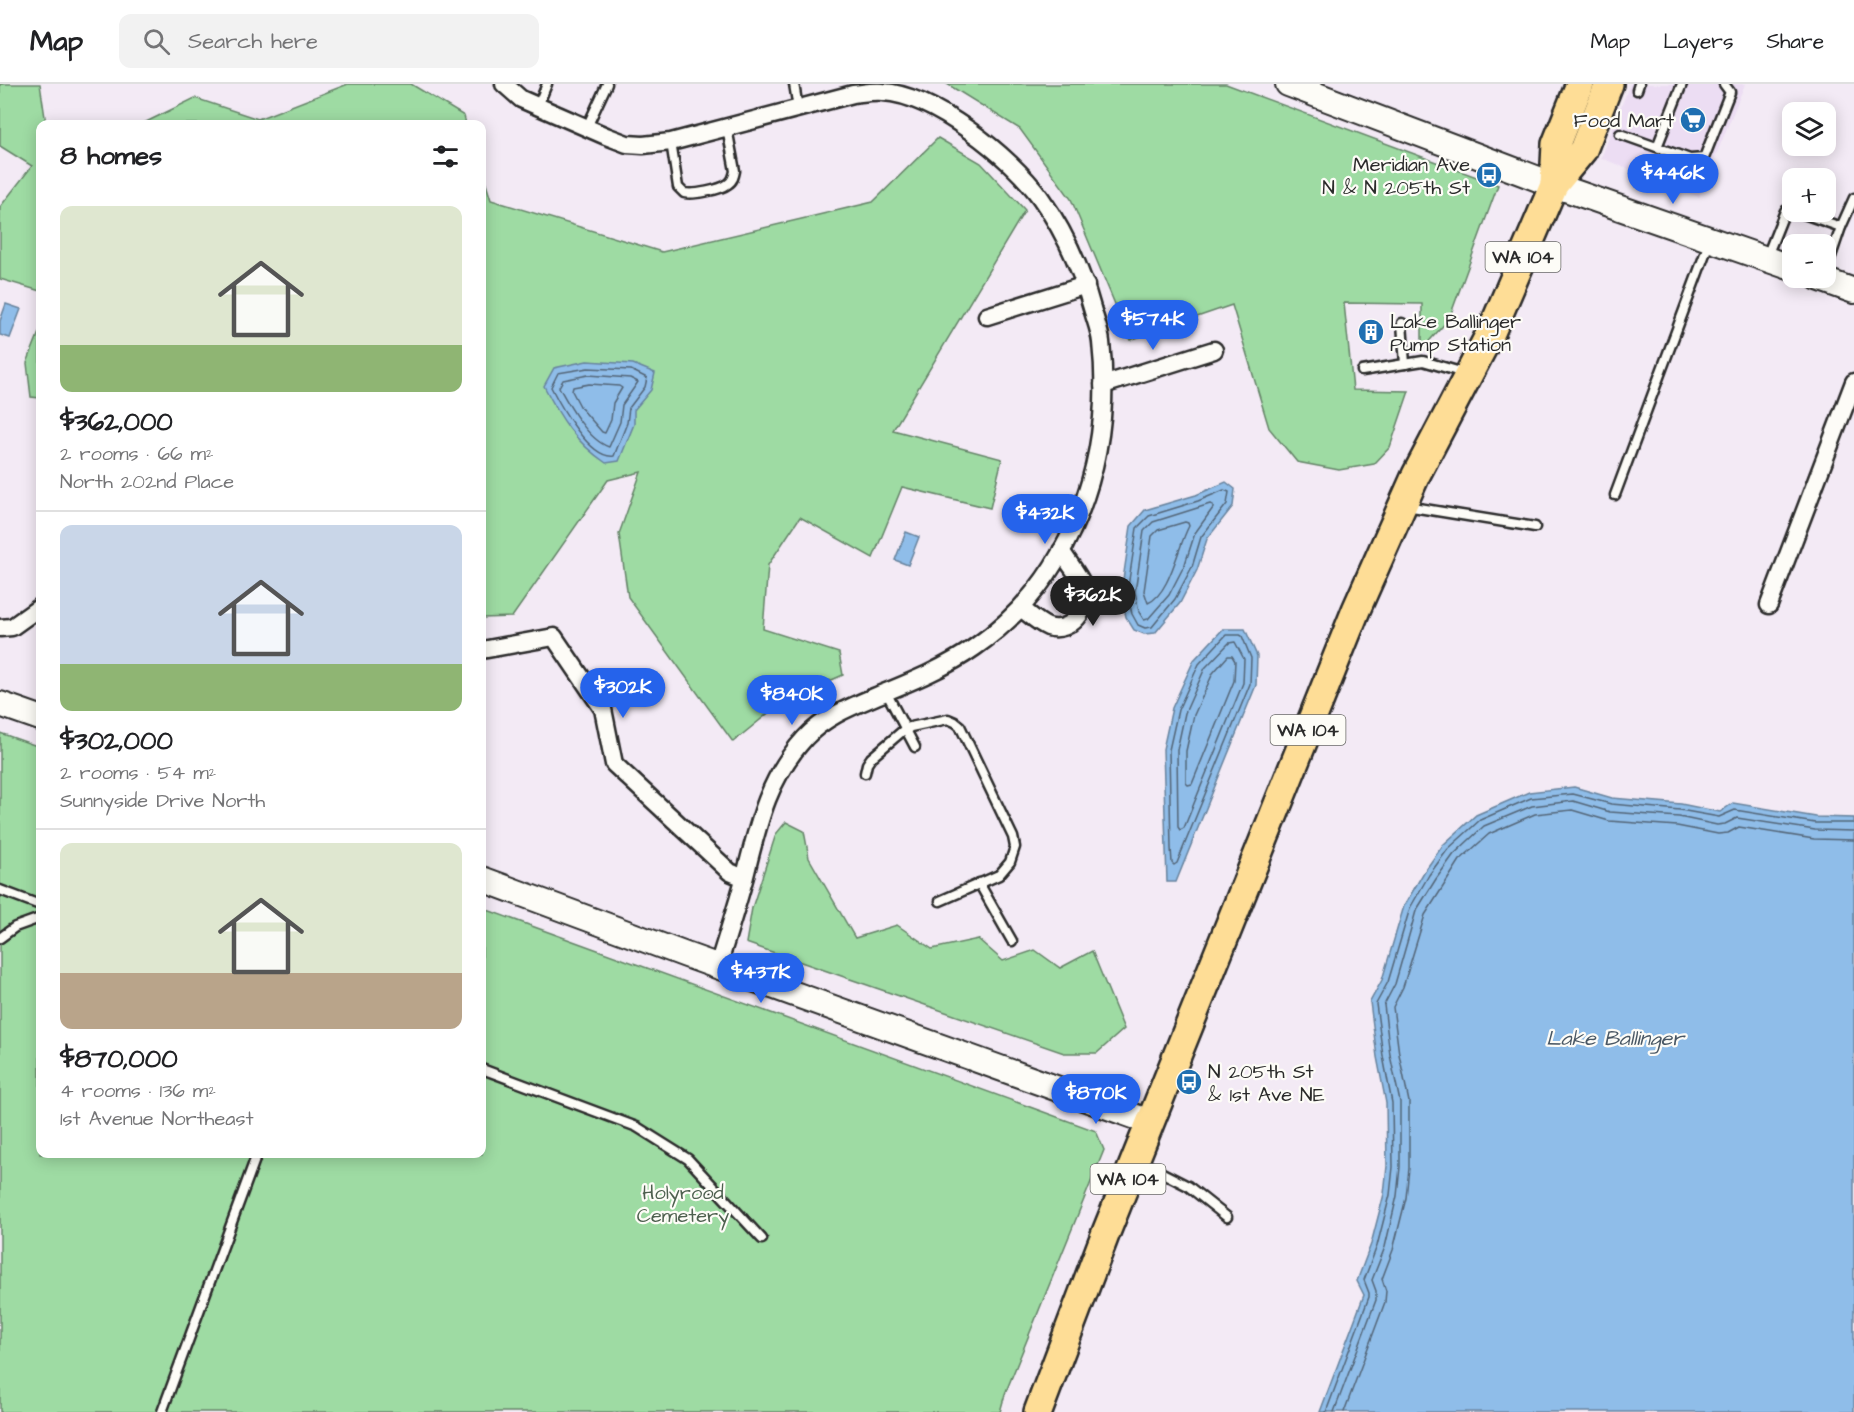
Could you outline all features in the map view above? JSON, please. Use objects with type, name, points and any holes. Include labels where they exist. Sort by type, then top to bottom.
[{"type":"main road","name":"WA 104","points":[[1554,184],[1556,144],[1580,84]]},
{"type":"main road","name":"WA 104","points":[[1038,1412],[1135,1159],[1356,610],[1421,465],[1492,330],[1554,184],[1583,150],[1609,84]]},
{"type":"street","points":[[504,84],[522,99],[627,144],[643,145],[671,142],[727,128],[798,108],[852,89],[904,96],[945,116],[991,146],[1036,191],[1056,220],[1072,251],[1086,285],[1101,339],[1103,385],[1101,432],[1097,457],[1077,521],[1062,551],[1041,585],[1021,608],[975,647],[919,678],[837,714],[808,734],[790,754],[767,797],[718,966]]},
{"type":"street","points":[[1288,84],[1554,184],[1782,264]]},
{"type":"street","points":[[1836,283],[1854,291]]},
{"type":"street","points":[[987,316],[1086,285]]},
{"type":"street","points":[[1103,385],[1214,350]]},
{"type":"street","points":[[1769,605],[1854,382]]},
{"type":"street","points":[[1021,608],[1049,627],[1065,626],[1079,616],[1085,602],[1084,587],[1062,551]]},
{"type":"street","points":[[0,628],[12,627],[36,610]]},
{"type":"street","points":[[486,649],[554,637],[603,709],[614,764],[730,872],[744,879]]},
{"type":"street","points":[[0,704],[36,717]]},
{"type":"street","points":[[486,880],[1150,1122]]},
{"type":"lane","points":[[538,106],[547,84]]},
{"type":"lane","points":[[587,127],[607,84]]},
{"type":"lane","points":[[794,84],[798,108]]},
{"type":"lane","points":[[1657,147],[1682,84]]},
{"type":"lane","points":[[1620,134],[1690,159],[1704,158],[1730,92],[1724,84]]},
{"type":"lane","points":[[671,142],[678,187],[684,193],[696,194],[725,186],[734,178],[735,171],[727,128]]},
{"type":"lane","points":[[1836,240],[1854,198]]},
{"type":"lane","points":[[1767,259],[1782,219]]},
{"type":"lane","points":[[1827,222],[1841,227]]},
{"type":"lane","points":[[1615,495],[1710,240]]},
{"type":"lane","points":[[1402,323],[1405,364]]},
{"type":"lane","points":[[1362,371],[1423,361],[1468,374]]},
{"type":"lane","points":[[1403,505],[1535,527]]},
{"type":"lane","points":[[886,692],[915,747]]},
{"type":"lane","points":[[866,773],[867,764],[871,758],[906,729],[948,719],[960,726],[1013,837],[1015,847],[1010,862],[999,875],[940,901]]},
{"type":"lane","points":[[979,883],[1012,941]]},
{"type":"lane","points":[[0,890],[36,904]]},
{"type":"lane","points":[[0,938],[15,927],[36,919]]},
{"type":"lane","points":[[486,1071],[636,1127],[688,1159],[762,1239]]},
{"type":"lane","points":[[162,1412],[256,1158]]},
{"type":"lane","points":[[1135,1159],[1188,1186],[1227,1217]]},
{"type":"shaded area","points":[[1630,84],[1745,84],[1699,197],[1601,158]]},
{"type":"green space","points":[[0,84],[40,84],[45,120],[36,120],[36,290],[0,279],[0,207],[32,166],[0,146]]},
{"type":"green space","points":[[348,84],[411,84],[464,116],[465,120],[150,120],[195,98],[258,119]]},
{"type":"green space","points":[[947,84],[1226,84],[1498,185],[1449,319],[1422,349],[1422,304],[1344,303],[1353,390],[1409,391],[1390,447],[1374,464],[1339,470],[1297,462],[1269,428],[1232,305],[1130,340],[1071,199],[1020,129]]},
{"type":"green space","points":[[938,138],[981,163],[1025,210],[893,430],[1002,459],[990,508],[902,487],[873,558],[800,517],[768,565],[763,629],[839,653],[843,675],[782,702],[733,742],[628,597],[619,534],[641,472],[608,480],[512,617],[486,618],[486,184],[491,200],[662,252],[873,202]]},
{"type":"green space","points":[[36,340],[36,398],[31,397],[27,363]]},
{"type":"green space","name":"Holyrood Cemetery","points":[[0,733],[36,746],[36,1158],[486,1158],[486,909],[1096,1131],[1104,1150],[1005,1394],[1000,1412],[0,1412]]},
{"type":"green space","points":[[786,822],[804,831],[809,858],[855,938],[897,925],[932,949],[978,939],[1003,961],[1035,950],[1060,968],[1092,951],[1124,1029],[1097,1053],[1064,1053],[746,943],[752,908],[776,834]]},
{"type":"water","points":[[6,304],[21,309],[10,338],[0,335],[0,321]]},
{"type":"water","points":[[587,361],[633,364],[655,373],[651,390],[634,410],[634,424],[619,461],[606,463],[577,438],[556,409],[544,386],[554,368]]},
{"type":"water","points":[[1226,482],[1235,489],[1233,506],[1207,539],[1197,570],[1180,603],[1155,633],[1144,634],[1134,630],[1126,617],[1121,593],[1131,526],[1145,510],[1196,495]]},
{"type":"water","points":[[906,532],[919,537],[908,565],[895,560]]},
{"type":"water","points":[[1223,629],[1245,629],[1257,656],[1256,685],[1176,882],[1167,882],[1163,749],[1172,708],[1194,660]]},
{"type":"water","name":"Lake Ballinger","points":[[1574,787],[1612,798],[1681,804],[1720,812],[1733,803],[1816,817],[1854,818],[1854,1412],[1320,1412],[1364,1295],[1357,1281],[1371,1244],[1384,1194],[1387,1166],[1386,1103],[1370,1002],[1382,980],[1404,906],[1443,845],[1476,815],[1529,792]]},
{"type":"place","name":"Food Mart","points":[[1693,120]]},
{"type":"place","name":"Meridian Ave N & N 205th St","points":[[1489,175]]},
{"type":"place","name":"Lake Ballinger Pump Station","points":[[1371,332]]},
{"type":"place","name":"N 205th St & 1st Ave NE","points":[[1189,1082]]}]
